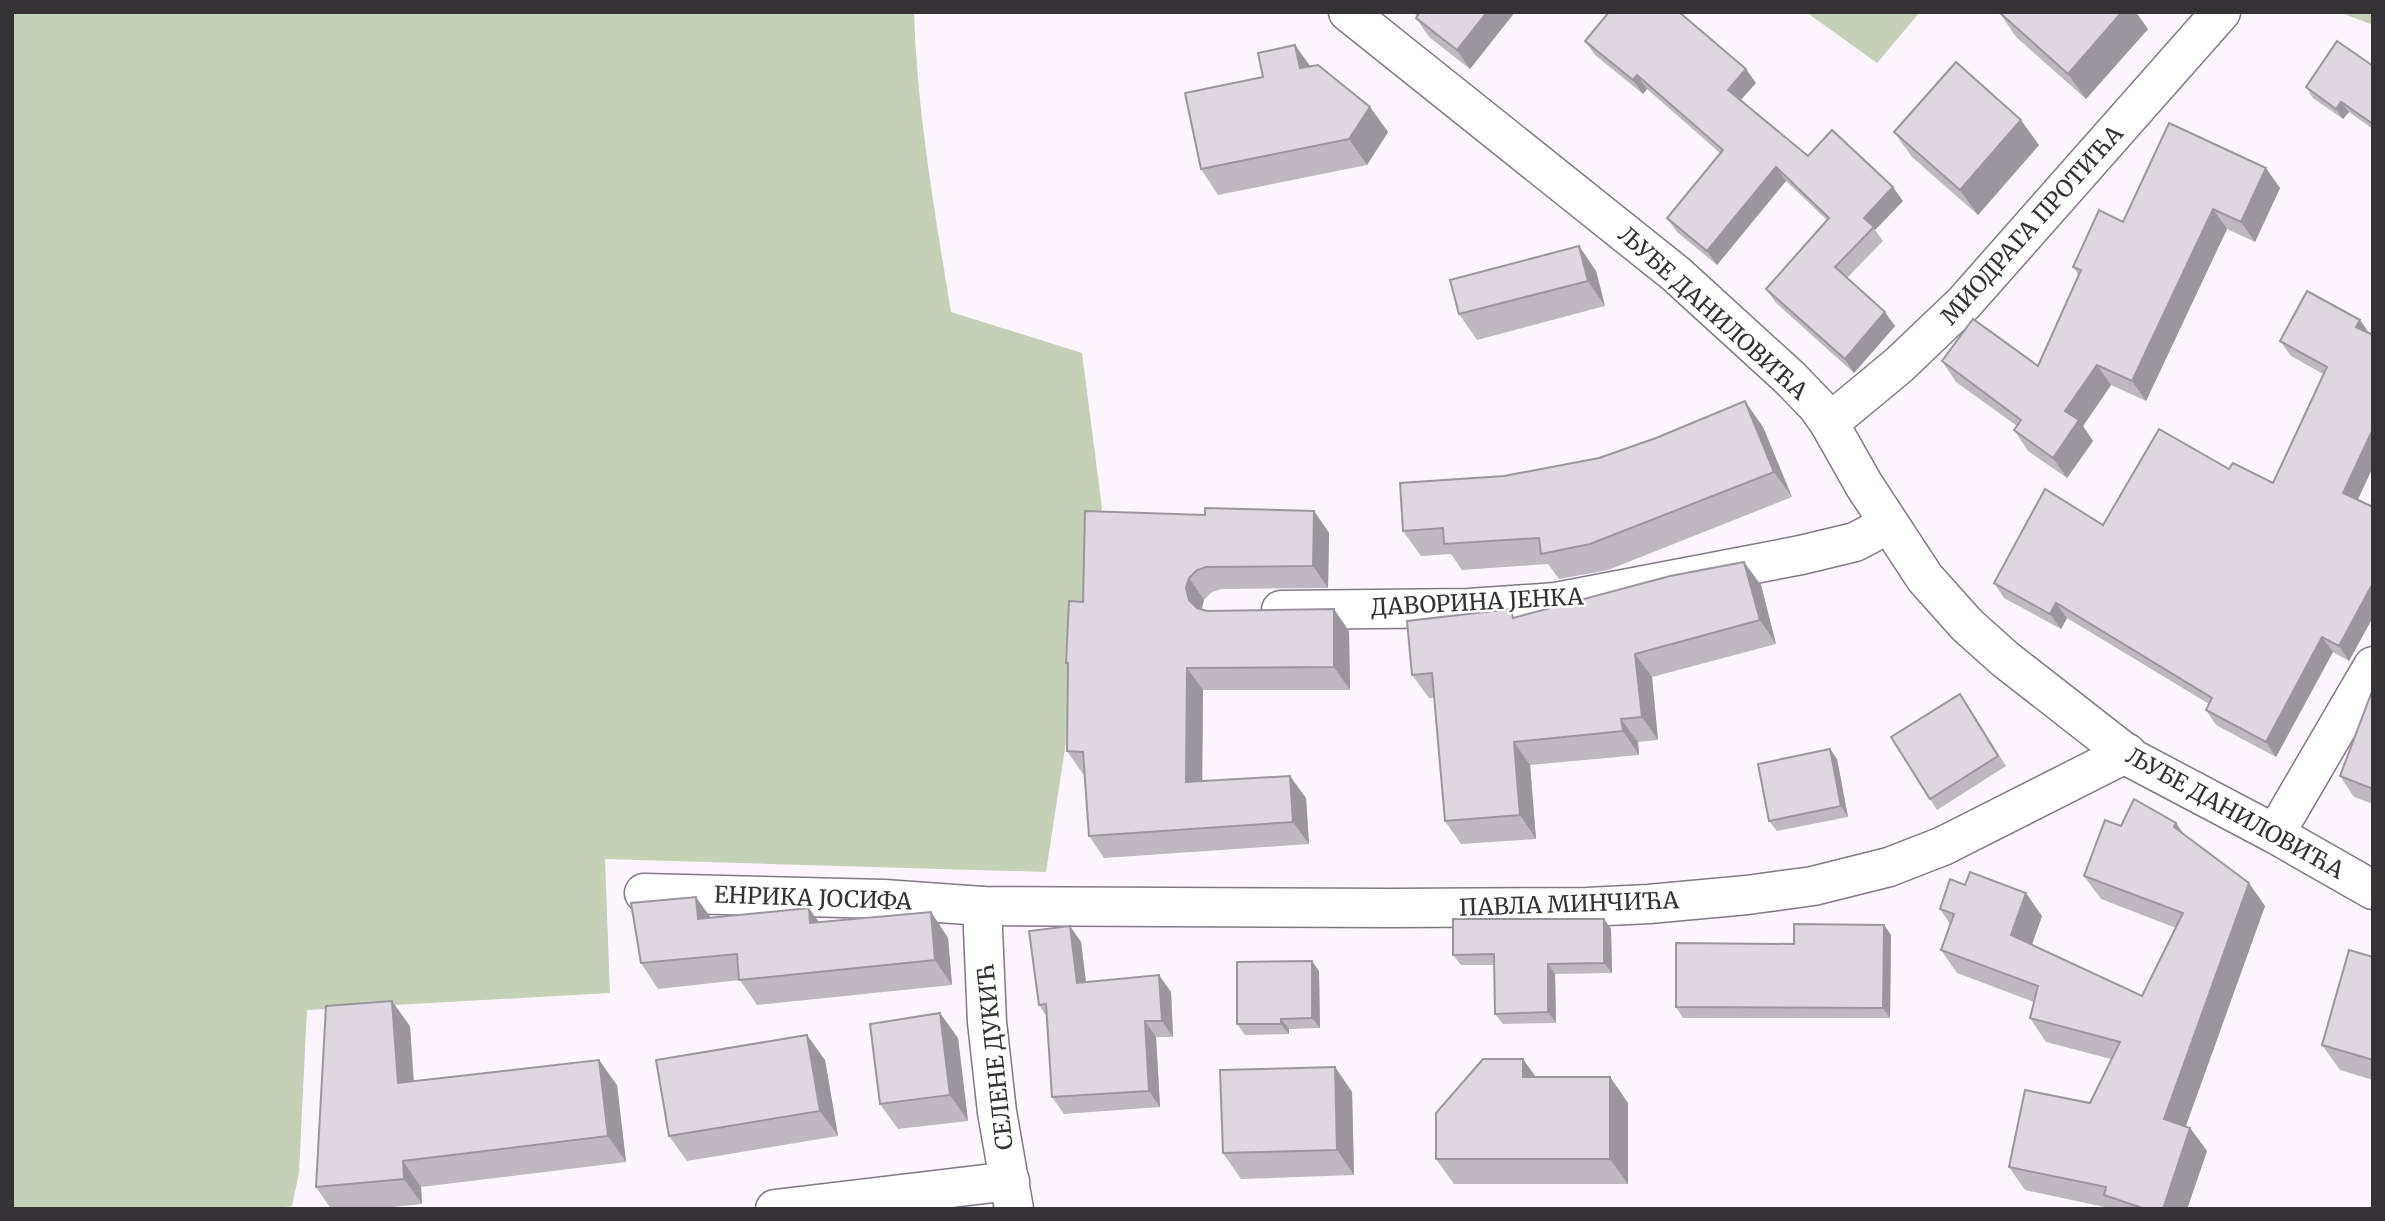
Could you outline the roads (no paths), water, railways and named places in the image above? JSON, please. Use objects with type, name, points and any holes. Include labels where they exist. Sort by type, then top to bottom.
[{"type":"street","name":"ЉУБЕ ДАНИЛОВИЋА","points":[[1348,12],[1676,274],[1790,378],[1829,423],[1889,524],[1925,578],[1967,625],[2006,659],[2127,753],[2373,890]]},
{"type":"street","name":"МИОДРАГА ПРОТИЋА","points":[[1829,423],[1899,365],[1964,303],[2221,12]]},
{"type":"street","name":"ДАВОРИНА ЈЕНКА","points":[[1250,611],[1469,608],[1556,602],[1801,555],[1855,541],[1889,524]]},
{"type":"street","points":[[2275,834],[2373,666]]},
{"type":"street","name":"ПАВЛА МИНЧИЋА","points":[[982,905],[1482,908],[1650,904],[1747,895],[1813,886],[1889,867],[1943,846],[2127,753]]},
{"type":"street","name":"ЕНРИКА ЈОСИФА","points":[[644,893],[884,899],[982,905]]},
{"type":"street","name":"СЕЛЕНЕ ДУКИЋ","points":[[982,905],[987,1021],[997,1112],[1012,1195]]},
{"type":"street","points":[[775,1209],[1012,1195]]}]
